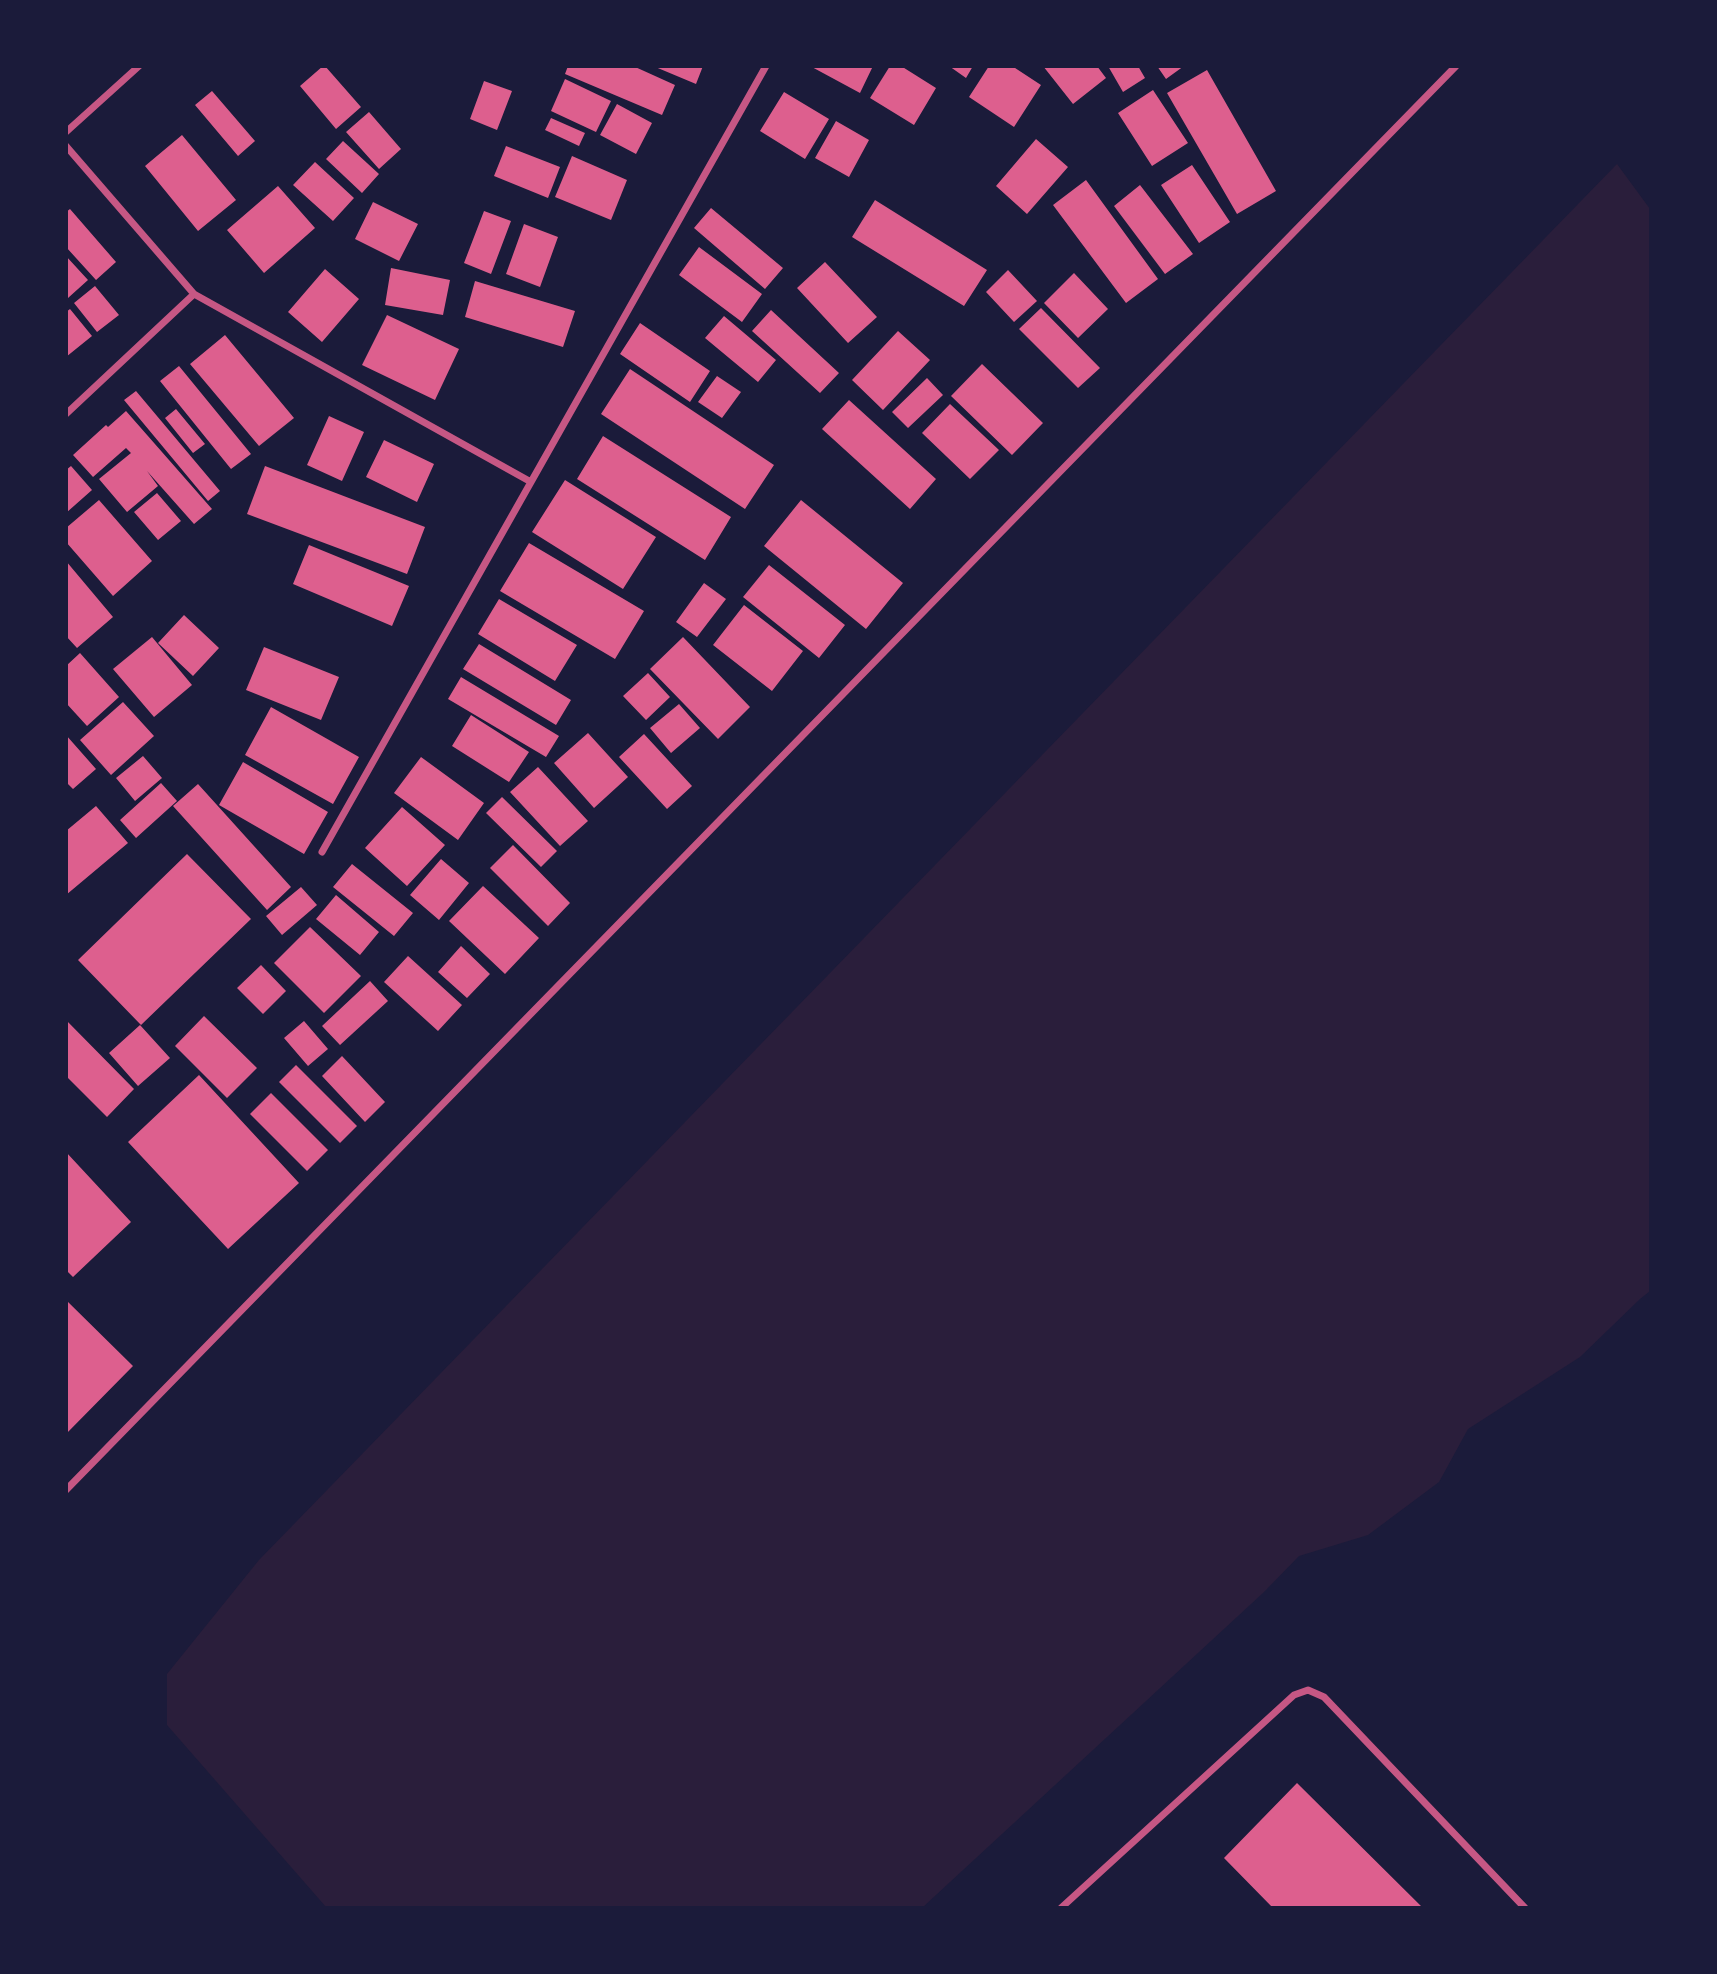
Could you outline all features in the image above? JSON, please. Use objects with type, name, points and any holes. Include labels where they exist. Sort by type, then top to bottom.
[{"type":"street","points":[[66,132],[139,66]]},
{"type":"street","points":[[322,852],[766,66]]},
{"type":"street","points":[[1443,66],[1448,75]]},
{"type":"street","points":[[66,1490],[1456,66]]},
{"type":"street","points":[[66,145],[194,294],[531,482]]},
{"type":"street","points":[[66,414],[194,294]]},
{"type":"street","points":[[1061,1908],[1294,1695],[1308,1690],[1324,1697],[1525,1908]]},
{"type":"shaded area","points":[[1617,164],[1650,209],[1650,1291],[1580,1357],[1468,1429],[1439,1482],[1368,1535],[1299,1556],[1264,1592],[923,1907],[326,1907],[167,1725],[167,1674],[259,1560]]},
{"type":"building","points":[[323,66],[361,107],[336,129],[300,86]]},
{"type":"building","points":[[568,66],[633,66],[675,85],[662,115],[565,74]]},
{"type":"building","points":[[653,66],[703,66],[696,84]]},
{"type":"building","points":[[810,66],[873,66],[860,93]]},
{"type":"building","points":[[890,66],[901,66],[936,88],[914,125],[870,98]]},
{"type":"building","points":[[949,66],[973,66],[966,78]]},
{"type":"building","points":[[989,66],[1012,66],[1041,85],[1014,127],[969,97]]},
{"type":"building","points":[[1043,66],[1097,66],[1106,78],[1073,104]]},
{"type":"building","points":[[1108,66],[1138,66],[1145,78],[1123,92]]},
{"type":"building","points":[[1157,66],[1184,66],[1166,79]]},
{"type":"building","points":[[1207,70],[1276,191],[1237,214],[1167,93]]},
{"type":"building","points":[[565,79],[611,101],[596,132],[551,111]]},
{"type":"building","points":[[484,81],[512,91],[497,130],[470,119]]},
{"type":"building","points":[[1153,90],[1188,143],[1152,166],[1118,113]]},
{"type":"building","points":[[212,91],[255,141],[238,156],[195,105]]},
{"type":"building","points":[[784,92],[829,119],[805,159],[760,131]]},
{"type":"building","points":[[617,104],[652,123],[636,154],[600,135]]},
{"type":"building","points":[[369,112],[401,149],[379,169],[346,132]]},
{"type":"building","points":[[551,118],[585,133],[579,146],[545,130]]},
{"type":"building","points":[[836,121],[869,140],[849,177],[815,158]]},
{"type":"building","points":[[182,135],[236,200],[198,231],[145,166]]},
{"type":"building","points":[[1036,139],[1068,167],[1027,214],[996,186]]},
{"type":"building","points":[[343,141],[379,174],[362,193],[326,159]]},
{"type":"building","points":[[506,146],[560,167],[548,198],[494,176]]},
{"type":"building","points":[[572,156],[627,180],[611,220],[555,197]]},
{"type":"building","points":[[315,162],[354,198],[333,221],[293,185]]},
{"type":"building","points":[[1192,165],[1230,222],[1199,243],[1161,185]]},
{"type":"building","points":[[1086,180],[1158,279],[1126,303],[1053,205]]},
{"type":"building","points":[[1140,185],[1193,254],[1165,274],[1114,206]]},
{"type":"building","points":[[278,186],[315,228],[264,273],[227,230]]},
{"type":"building","points":[[875,200],[987,270],[964,306],[852,237]]},
{"type":"building","points":[[373,202],[418,224],[399,261],[355,239]]},
{"type":"building","points":[[711,208],[783,268],[765,289],[694,228]]},
{"type":"building","points":[[70,209],[116,262],[96,280],[66,247],[66,212]]},
{"type":"building","points":[[484,211],[511,221],[491,274],[464,263]]},
{"type":"building","points":[[524,224],[558,237],[540,287],[506,274]]},
{"type":"building","points":[[699,247],[762,294],[742,322],[679,275]]},
{"type":"building","points":[[66,256],[88,280],[68,298],[66,296]]},
{"type":"building","points":[[825,262],[877,317],[848,343],[797,288]]},
{"type":"building","points":[[391,268],[450,280],[443,315],[385,305]]},
{"type":"building","points":[[325,269],[359,299],[322,342],[288,312]]},
{"type":"building","points":[[1008,270],[1037,301],[1014,322],[986,292]]},
{"type":"building","points":[[1074,273],[1108,309],[1078,338],[1044,303]]},
{"type":"building","points":[[475,281],[575,311],[563,347],[465,317]]},
{"type":"building","points":[[95,286],[119,315],[97,332],[74,303]]},
{"type":"building","points":[[1041,308],[1100,368],[1078,388],[1019,329]]},
{"type":"building","points":[[70,309],[92,336],[66,357],[66,312]]},
{"type":"building","points":[[771,310],[839,373],[820,393],[752,331]]},
{"type":"building","points":[[387,315],[459,349],[435,400],[362,365]]},
{"type":"building","points":[[724,316],[776,360],[758,382],[705,338]]},
{"type":"building","points":[[640,323],[710,371],[690,402],[620,354]]},
{"type":"building","points":[[898,331],[930,360],[883,410],[852,380]]},
{"type":"building","points":[[225,335],[294,418],[259,446],[190,364]]},
{"type":"building","points":[[982,364],[1043,423],[1012,455],[951,396]]},
{"type":"building","points":[[179,366],[251,454],[231,469],[160,381]]},
{"type":"building","points":[[630,369],[774,465],[745,509],[601,414]]},
{"type":"building","points":[[717,376],[741,392],[722,418],[698,402]]},
{"type":"building","points":[[927,378],[943,395],[908,428],[892,412]]},
{"type":"building","points":[[136,391],[220,491],[208,501],[124,400]]},
{"type":"building","points":[[849,400],[936,479],[910,509],[822,429]]},
{"type":"building","points":[[950,404],[999,450],[970,479],[922,433]]},
{"type":"building","points":[[176,409],[205,444],[193,453],[165,418]]},
{"type":"building","points":[[126,411],[212,509],[194,524],[147,471],[158,486],[127,512],[99,479],[131,453],[126,448],[93,477],[73,455]]},
{"type":"building","points":[[329,416],[364,432],[342,481],[307,465]]},
{"type":"building","points":[[603,436],[731,517],[705,560],[577,479]]},
{"type":"building","points":[[384,440],[434,464],[417,502],[366,477]]},
{"type":"building","points":[[71,466],[92,490],[66,513],[66,470]]},
{"type":"building","points":[[265,466],[425,527],[407,574],[247,514]]},
{"type":"building","points":[[565,480],[656,537],[623,589],[532,532]]},
{"type":"building","points":[[157,493],[181,521],[158,540],[134,512]]},
{"type":"building","points":[[99,500],[152,561],[113,596],[66,542],[66,528]]},
{"type":"building","points":[[801,500],[903,583],[866,629],[764,546]]},
{"type":"building","points":[[529,543],[644,611],[615,659],[500,591]]},
{"type":"building","points":[[309,545],[409,586],[392,626],[293,584]]},
{"type":"building","points":[[66,561],[113,617],[77,648],[66,636]]},
{"type":"building","points":[[769,565],[845,625],[819,658],[743,597]]},
{"type":"building","points":[[704,583],[726,599],[697,637],[676,622]]},
{"type":"building","points":[[499,599],[577,645],[555,681],[478,634]]},
{"type":"building","points":[[744,605],[803,651],[772,691],[713,645]]},
{"type":"building","points":[[184,615],[219,648],[193,676],[158,643]]},
{"type":"building","points":[[152,637],[192,685],[154,717],[113,669]]},
{"type":"building","points":[[683,637],[750,707],[718,739],[650,669]]},
{"type":"building","points":[[479,644],[571,700],[556,725],[463,669]]},
{"type":"building","points":[[264,647],[339,677],[321,720],[246,690]]},
{"type":"building","points":[[80,653],[119,697],[87,726],[66,703],[66,666]]},
{"type":"building","points":[[648,673],[670,697],[646,720],[623,696]]},
{"type":"building","points":[[461,677],[559,736],[546,757],[448,699]]},
{"type":"building","points":[[123,702],[154,736],[111,775],[80,740]]},
{"type":"building","points":[[679,704],[700,728],[671,753],[650,728]]},
{"type":"building","points":[[271,707],[359,757],[333,804],[245,755]]},
{"type":"building","points":[[471,715],[529,752],[509,782],[452,746]]},
{"type":"building","points":[[588,733],[628,777],[594,808],[554,763]]},
{"type":"building","points":[[644,734],[692,786],[667,809],[619,757]]},
{"type":"building","points":[[66,735],[96,769],[73,789],[66,782]]},
{"type":"building","points":[[143,756],[162,778],[135,801],[116,778]]},
{"type":"building","points":[[421,757],[484,803],[458,840],[394,793]]},
{"type":"building","points":[[243,762],[328,812],[304,854],[219,805]]},
{"type":"building","points":[[538,767],[588,821],[560,846],[510,792]]},
{"type":"building","points":[[161,783],[177,801],[136,838],[120,820]]},
{"type":"building","points":[[198,784],[291,887],[267,910],[173,806]]},
{"type":"building","points":[[502,797],[557,851],[541,867],[486,813]]},
{"type":"building","points":[[96,806],[128,843],[66,895],[66,831]]},
{"type":"building","points":[[402,807],[445,845],[407,886],[365,848]]},
{"type":"building","points":[[513,845],[570,903],[548,926],[490,868]]},
{"type":"building","points":[[187,854],[251,919],[141,1025],[78,960]]},
{"type":"building","points":[[441,859],[469,883],[439,920],[410,895]]},
{"type":"building","points":[[352,864],[413,913],[394,936],[333,887]]},
{"type":"building","points":[[483,886],[539,938],[505,974],[449,921]]},
{"type":"building","points":[[301,887],[317,905],[282,935],[266,916]]},
{"type":"building","points":[[336,895],[379,932],[360,955],[316,919]]},
{"type":"building","points":[[310,927],[361,976],[324,1013],[274,963]]},
{"type":"building","points":[[461,946],[490,974],[467,998],[438,972]]},
{"type":"building","points":[[408,956],[462,1005],[438,1031],[384,982]]},
{"type":"building","points":[[261,965],[286,991],[263,1014],[237,988]]},
{"type":"building","points":[[370,981],[388,1001],[340,1045],[322,1026]]},
{"type":"building","points":[[204,1016],[257,1068],[227,1098],[175,1046]]},
{"type":"building","points":[[66,1020],[134,1089],[107,1117],[66,1076]]},
{"type":"building","points":[[304,1021],[328,1049],[308,1066],[284,1038]]},
{"type":"building","points":[[140,1025],[170,1058],[138,1086],[109,1053]]},
{"type":"building","points":[[342,1056],[385,1102],[365,1122],[322,1076]]},
{"type":"building","points":[[296,1065],[357,1126],[340,1143],[279,1082]]},
{"type":"building","points":[[199,1075],[299,1183],[228,1249],[128,1142]]},
{"type":"building","points":[[271,1093],[328,1150],[307,1171],[250,1114]]},
{"type":"building","points":[[66,1152],[131,1222],[73,1277],[66,1270]]},
{"type":"building","points":[[66,1300],[133,1366],[66,1434]]},
{"type":"building","points":[[1297,1783],[1423,1908],[1273,1908],[1224,1858]]}]
